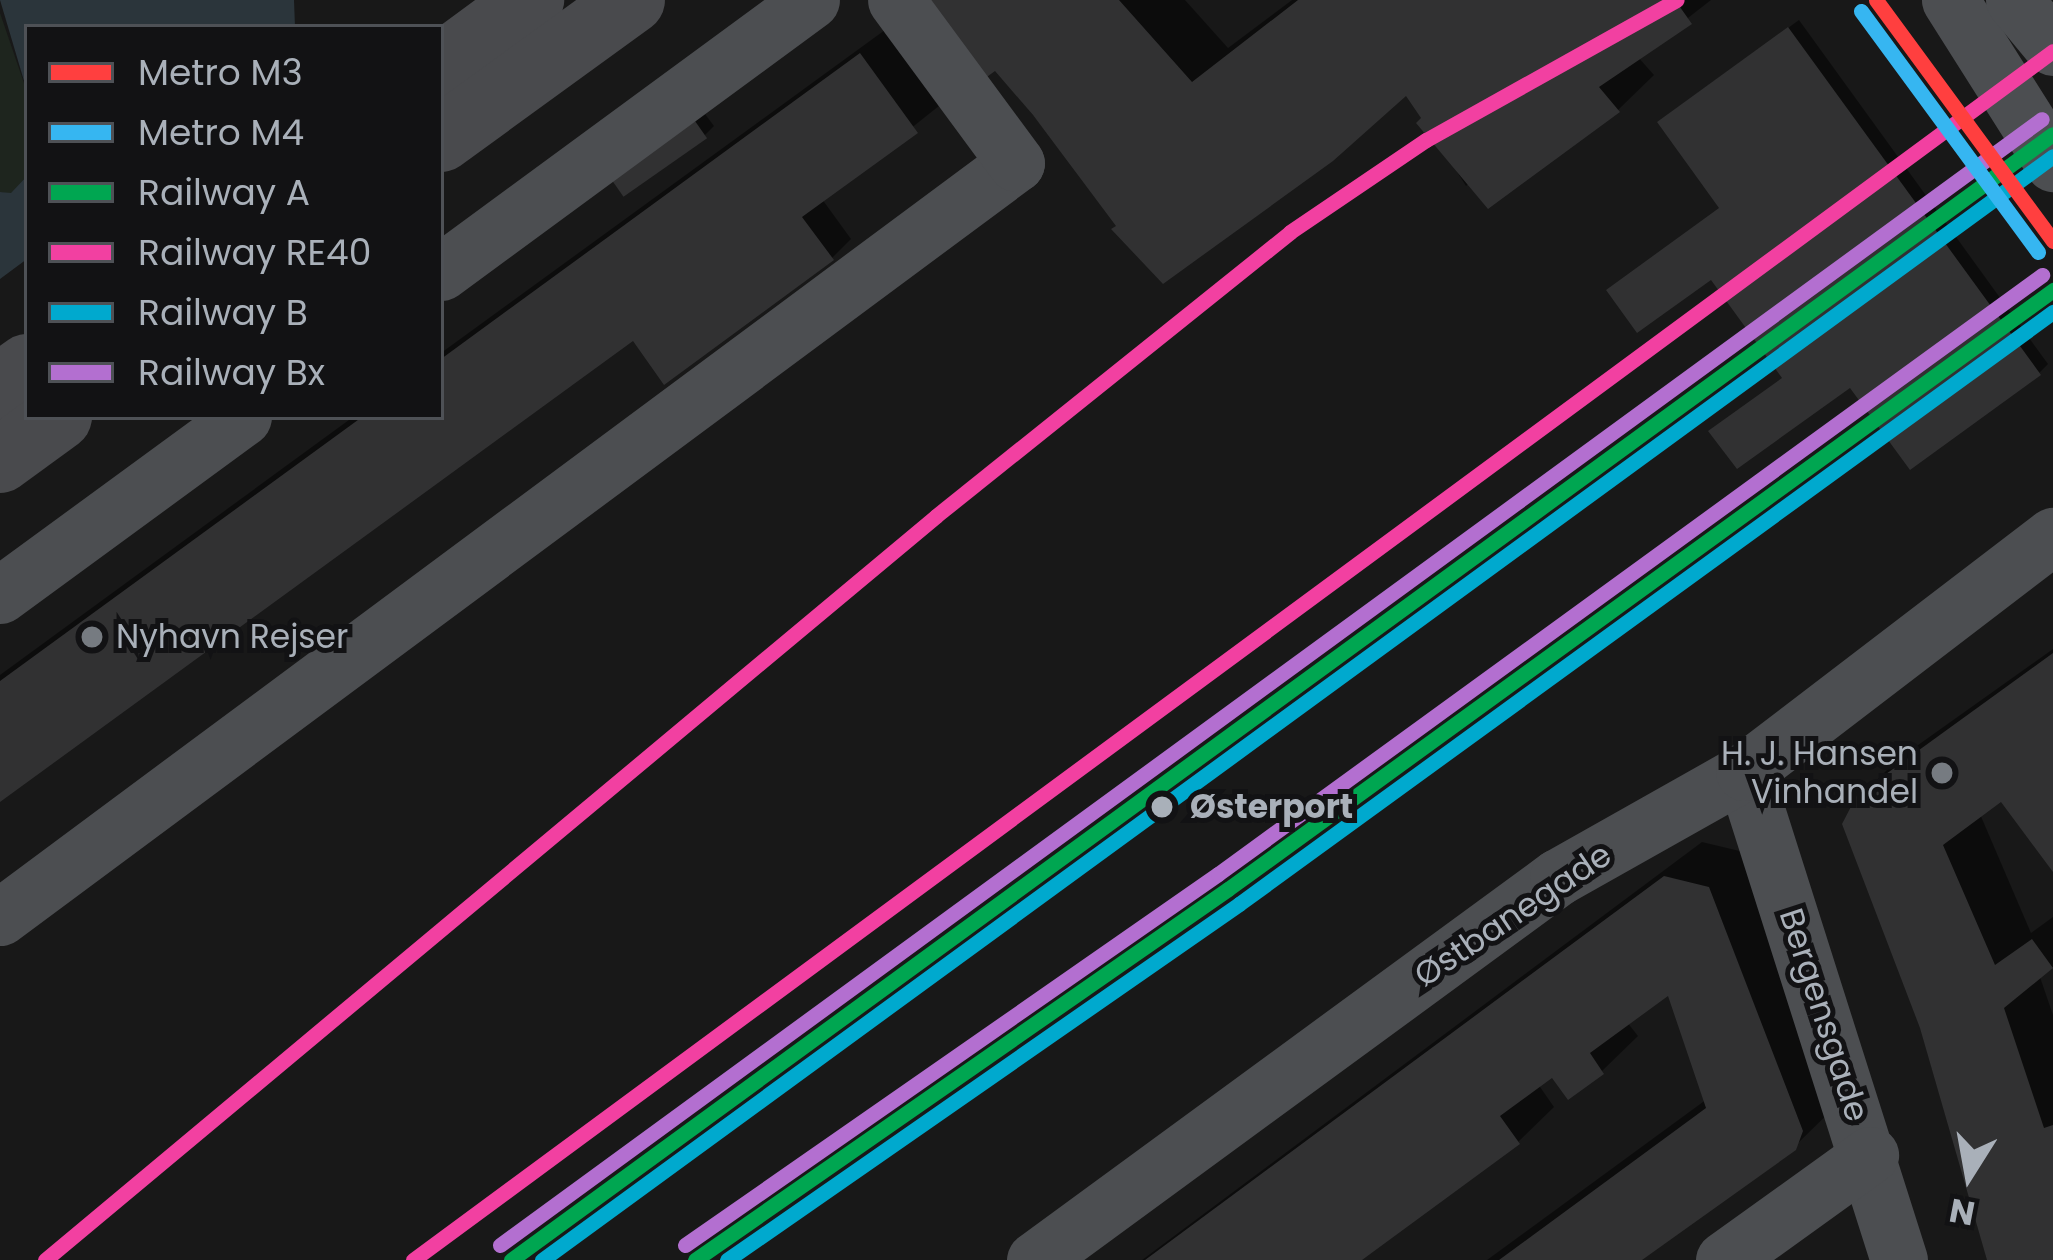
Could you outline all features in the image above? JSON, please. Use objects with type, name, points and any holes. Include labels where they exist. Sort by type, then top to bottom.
[{"type":"main road","points":[[444,64],[532,0]]},
{"type":"main road","points":[[444,137],[632,0]]},
{"type":"main road","points":[[0,460],[55,420]]},
{"type":"street","points":[[444,270],[811,0]]},
{"type":"street","points":[[0,917],[1016,164],[896,0]]},
{"type":"street","points":[[1949,0],[2053,163]]},
{"type":"street","points":[[2014,0],[2053,47]]},
{"type":"street","points":[[0,595],[239,420]]},
{"type":"street","name":"Østbanegade","points":[[1035,1260],[1558,877],[1744,772],[2053,536]]},
{"type":"street","name":"Bergensgade","points":[[1744,772],[1870,1155],[1899,1260]]},
{"type":"street","points":[[1724,1260],[1870,1155]]},
{"type":"shaded area","points":[[0,0],[294,0],[295,24],[24,24],[24,81]]},
{"type":"shaded area","points":[[0,13],[24,83],[24,179],[11,194],[0,192]]},
{"type":"shaded area","points":[[24,179],[24,261],[0,279],[0,192],[11,193]]},
{"type":"building","points":[[920,0],[1119,0],[1192,82],[1298,0],[1675,0],[1692,24],[1599,87],[1620,112],[1488,209],[1416,123],[1421,118],[1406,96],[1333,161],[1163,284],[1111,229],[1116,226],[1033,115],[995,71],[980,82]]},
{"type":"building","points":[[1788,27],[2041,375],[1910,470],[1850,388],[1737,469],[1708,431],[1782,378],[1711,280],[1637,333],[1606,290],[1719,208],[1657,122]]},
{"type":"building","points":[[860,53],[918,133],[802,217],[834,260],[664,385],[633,341],[0,802],[0,681],[358,420],[444,420],[444,357]]},
{"type":"building","points":[[695,121],[707,138],[623,197],[611,180]]},
{"type":"building","points":[[2053,653],[2053,872],[2001,802],[1943,845],[1995,965],[2032,939],[2053,968],[2004,1008],[2044,1128],[2053,1125],[2053,1260],[1987,1260],[1920,1028],[1842,824],[1857,795]]},
{"type":"building","points":[[1664,876],[1709,887],[1803,1131],[1796,1150],[1642,1260],[1499,1260],[1706,1108],[1668,996],[1590,1053],[1604,1074],[1568,1100],[1552,1078],[1500,1116],[1520,1144],[1362,1260],[1145,1260]]},
{"type":"metro line","name":"M3","points":[[1876,0],[2053,241]]},
{"type":"metro line","name":"M4","points":[[1861,11],[2038,252]]},
{"type":"rail line","name":"RE40","points":[[45,1260],[936,516],[1290,232],[1426,140],[1677,0]]},
{"type":"rail line","name":"RE40","points":[[413,1260],[2053,51]]},
{"type":"rail line","name":"Bx","points":[[500,1245],[2042,119]]},
{"type":"rail line","name":"A","points":[[511,1260],[2053,134]]},
{"type":"rail line","name":"B","points":[[542,1260],[2053,156]]},
{"type":"rail line","name":"Bx","points":[[685,1245],[1218,874],[2042,275]]},
{"type":"rail line","name":"A","points":[[695,1260],[1228,889],[2053,290]]},
{"type":"rail line","name":"B","points":[[727,1260],[1239,904],[2053,312]]},
{"type":"place","name":"Nyhavn Rejser","points":[[92,637]]},
{"type":"place","name":"H. J. Hansen Vinhandel","points":[[1942,773]]},
{"type":"place","name":"Østerport","points":[[1162,807]]}]
